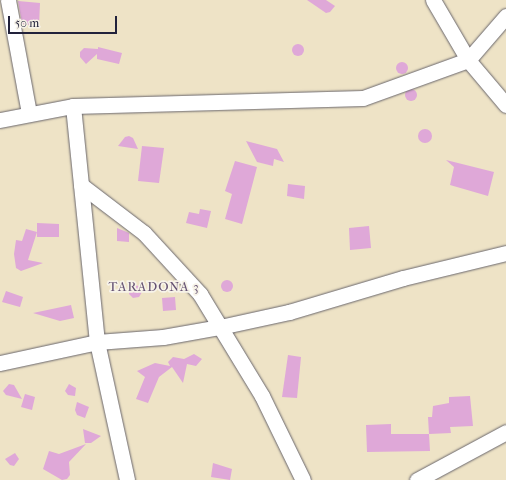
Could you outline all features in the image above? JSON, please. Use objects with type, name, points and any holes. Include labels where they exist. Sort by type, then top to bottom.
[{"type":"street","points":[[8,0],[29,113]]},
{"type":"street","points":[[433,0],[468,60],[506,105]]},
{"type":"street","points":[[0,120],[29,113],[73,106],[363,98],[468,60],[506,16]]},
{"type":"street","points":[[73,106],[97,342],[127,480]]},
{"type":"street","points":[[81,185],[144,233],[200,294],[262,396],[303,480]]},
{"type":"street","points":[[0,363],[97,342],[164,337],[289,312],[403,278],[506,253]]},
{"type":"street","points":[[417,480],[506,432]]},
{"type":"building","points":[[307,0],[326,0],[335,6],[330,12],[326,13]]},
{"type":"building","points":[[18,1],[40,3],[39,26],[22,24]]},
{"type":"building","points":[[298,44],[302,46],[304,50],[302,54],[298,56],[294,54],[292,50],[294,46]]},
{"type":"building","points":[[98,47],[122,53],[119,64],[97,59],[97,54],[86,64],[80,57],[80,52],[84,48],[98,49]]},
{"type":"building","points":[[402,62],[406,64],[408,68],[406,72],[402,74],[398,72],[396,68],[398,64]]},
{"type":"building","points":[[409,89],[413,89],[417,95],[413,101],[409,101],[405,97],[405,93]]},
{"type":"building","points":[[425,129],[430,131],[432,136],[430,141],[425,143],[420,141],[418,136],[420,131]]},
{"type":"building","points":[[129,136],[133,138],[138,149],[118,146],[125,137]]},
{"type":"building","points":[[246,141],[277,149],[284,162],[274,159],[273,166],[257,162]]},
{"type":"building","points":[[142,146],[164,148],[159,183],[138,181]]},
{"type":"building","points":[[446,160],[494,172],[488,196],[450,185],[454,167]]},
{"type":"building","points":[[235,161],[257,167],[242,224],[225,219],[232,194],[225,191]]},
{"type":"building","points":[[288,184],[305,186],[304,199],[287,196]]},
{"type":"building","points":[[200,209],[211,211],[207,228],[186,223],[189,212],[199,214]]},
{"type":"building","points":[[37,223],[59,224],[59,237],[37,237]]},
{"type":"building","points":[[369,226],[371,248],[350,250],[349,228]]},
{"type":"building","points":[[117,228],[129,233],[129,242],[117,241]]},
{"type":"building","points":[[26,229],[37,232],[28,260],[43,263],[21,271],[16,268],[14,254],[16,240],[22,241]]},
{"type":"building","points":[[225,280],[229,280],[233,286],[229,292],[225,292],[221,288],[221,284]]},
{"type":"building","points":[[133,285],[139,286],[142,292],[139,297],[133,298],[129,294],[129,289]]},
{"type":"building","points":[[6,291],[23,297],[20,307],[2,302]]},
{"type":"building","points":[[175,297],[176,310],[163,311],[162,298]]},
{"type":"building","points":[[71,305],[74,318],[60,321],[33,313]]},
{"type":"building","points":[[194,354],[202,359],[196,366],[187,364],[183,383],[172,367],[159,377],[148,403],[136,399],[145,377],[137,371],[155,363],[170,366],[168,362],[173,357],[184,359]]},
{"type":"building","points":[[288,355],[301,357],[297,398],[282,397]]},
{"type":"building","points":[[9,384],[14,385],[22,399],[6,395],[3,391]]},
{"type":"building","points":[[69,384],[76,388],[75,396],[68,395],[65,391]]},
{"type":"building","points":[[25,394],[35,397],[32,410],[21,407]]},
{"type":"building","points":[[470,396],[473,426],[450,427],[451,433],[429,434],[428,417],[432,417],[433,406],[449,403],[449,397]]},
{"type":"building","points":[[77,402],[89,407],[85,418],[77,415],[75,410]]},
{"type":"building","points":[[391,424],[391,434],[429,434],[430,451],[367,452],[366,425]]},
{"type":"building","points":[[83,429],[101,436],[91,443],[85,443]]},
{"type":"building","points":[[86,444],[69,462],[70,475],[67,479],[62,480],[43,469],[49,451],[59,454]]},
{"type":"building","points":[[15,453],[19,459],[14,466],[10,465],[5,459]]},
{"type":"building","points":[[213,463],[232,469],[230,480],[211,477]]},
{"type":"district","name":"TARADONA 3","points":[[154,287]]}]
